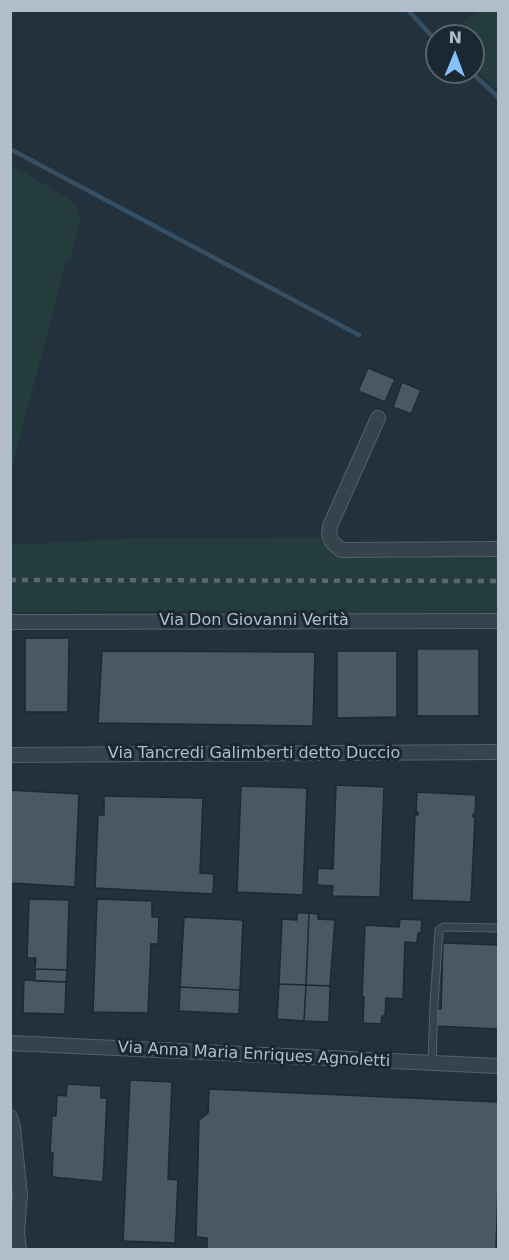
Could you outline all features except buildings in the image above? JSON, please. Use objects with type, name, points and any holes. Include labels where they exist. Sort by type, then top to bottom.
[{"type":"street","points":[[378,418],[330,525],[329,535],[333,543],[340,550],[498,549]]},
{"type":"street","name":"Via Don Giovanni Verità","points":[[10,622],[498,621]]},
{"type":"street","name":"Via Tancredi Galimberti detto Duccio","points":[[10,755],[498,752]]},
{"type":"street","name":"Via Anna Maria Enriques Agnoletti","points":[[10,1043],[498,1066]]},
{"type":"street","points":[[10,1118],[13,1127],[20,1195],[16,1244]]},
{"type":"lane","points":[[432,1063],[439,930],[444,927],[498,928]]},
{"type":"green space","points":[[478,11],[498,11],[498,91],[485,79],[485,24],[460,24]]},
{"type":"green space","points":[[11,165],[71,200],[76,206],[80,220],[71,259],[67,259],[11,471]]},
{"type":"green space","points":[[324,537],[329,544],[498,552],[498,613],[360,615],[199,611],[11,612],[10,545],[139,538]]},
{"type":"waterway","points":[[408,10],[425,29]]},
{"type":"waterway","points":[[484,84],[498,97]]},
{"type":"waterway","points":[[10,149],[359,335]]},
{"type":"railway","points":[[10,580],[498,581]]}]
